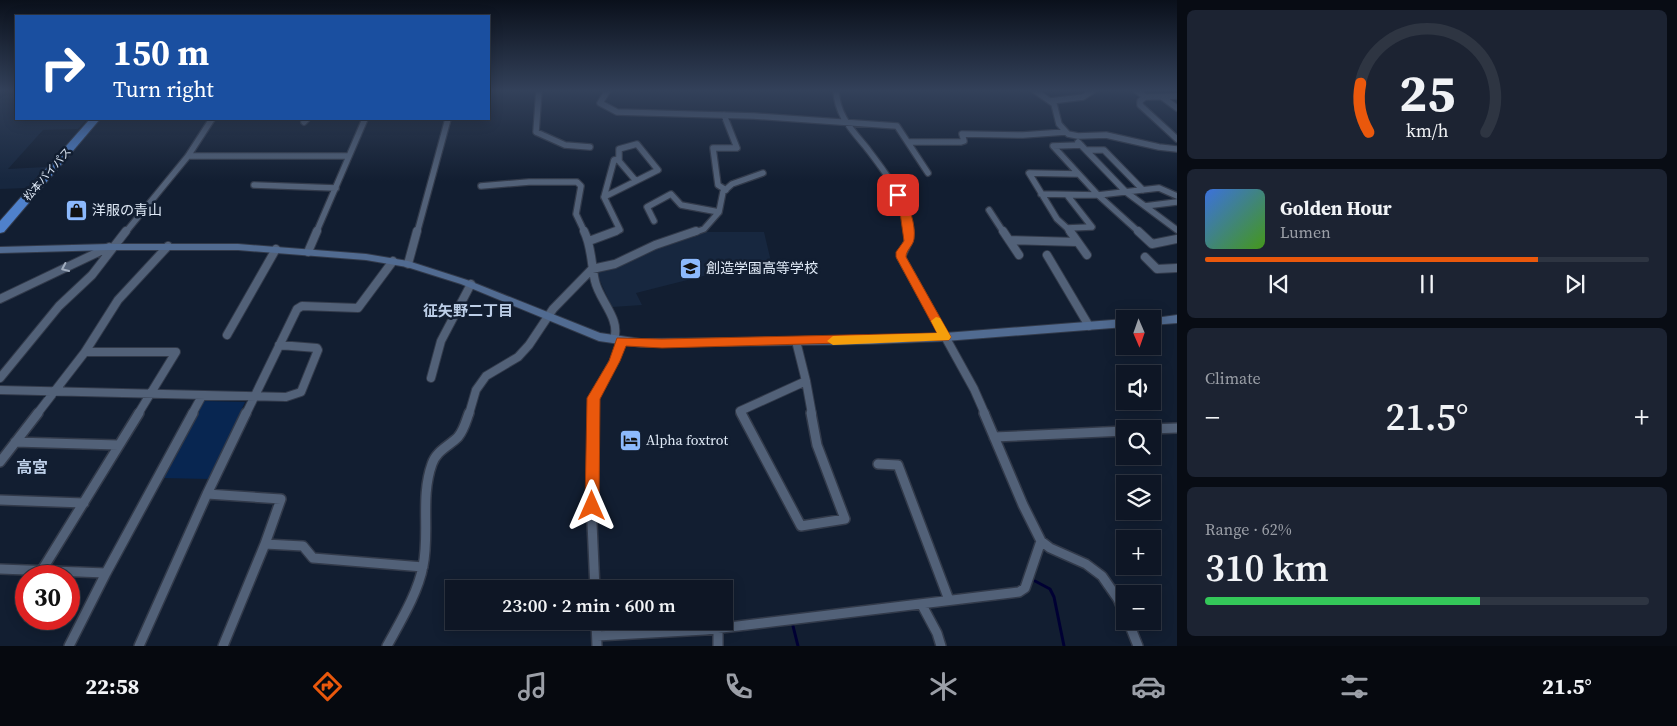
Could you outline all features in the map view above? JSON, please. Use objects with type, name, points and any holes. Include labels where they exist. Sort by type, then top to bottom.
[{"type":"highway","name":"松本バイパス","points":[[0,229],[94,120]]},
{"type":"street","points":[[0,378],[22,348],[59,306],[92,275],[112,247],[188,156],[211,120]]},
{"type":"street","points":[[308,252],[365,120]]},
{"type":"street","points":[[408,264],[448,120]]},
{"type":"street","points":[[537,120],[536,132],[550,136],[568,146],[590,147]]},
{"type":"street","points":[[726,120],[737,148],[713,148],[718,185],[726,190]]},
{"type":"street","points":[[813,120],[897,126],[928,174]]},
{"type":"street","points":[[1057,120],[1126,192],[1177,230]]},
{"type":"street","points":[[1156,120],[1177,139]]},
{"type":"street","points":[[845,122],[870,153],[904,205],[908,220],[909,241],[901,252],[901,257],[974,389],[1040,541],[1050,548],[1086,564],[1102,576],[1116,596]]},
{"type":"street","points":[[908,142],[961,142],[964,141],[962,134],[1023,135],[1068,133],[1105,135],[1162,149],[1177,149]]},
{"type":"street","points":[[604,197],[636,181],[658,170],[637,144],[619,149],[619,159],[636,181]]},
{"type":"street","points":[[1144,190],[1104,150],[1053,146],[1098,196],[1152,244],[1177,239]]},
{"type":"street","points":[[188,156],[239,158],[262,156],[349,156]]},
{"type":"street","points":[[589,241],[620,230],[604,197],[614,160],[619,159]]},
{"type":"street","points":[[387,646],[406,612],[423,566],[426,534],[424,511],[432,463],[442,449],[458,437],[465,426],[476,390],[486,376],[518,357],[529,345],[548,317],[592,269],[615,264],[655,245],[704,229],[719,212],[723,192],[732,184],[763,172]]},
{"type":"street","points":[[1078,174],[1029,173],[1057,219],[1067,228],[1087,256]]},
{"type":"street","points":[[481,186],[529,182],[577,182],[581,186],[576,214],[589,241],[595,283],[612,317],[618,340],[614,361],[594,398],[592,523],[595,580]]},
{"type":"street","points":[[254,185],[336,188]]},
{"type":"street","points":[[1041,194],[1098,196],[1160,188],[1177,196]]},
{"type":"street","points":[[654,221],[647,207],[671,194],[682,205],[719,212]]},
{"type":"street","points":[[1066,195],[1092,227],[1067,228]]},
{"type":"street","points":[[1145,206],[1177,202]]},
{"type":"street","points":[[989,210],[1019,255]]},
{"type":"street","points":[[1009,240],[1077,242]]},
{"type":"street","points":[[0,462],[85,352],[118,300],[168,246]]},
{"type":"street","points":[[0,250],[168,246],[276,249],[393,261],[471,284],[579,330],[618,340],[662,343],[945,337],[1116,324]]},
{"type":"street","points":[[0,299],[112,247]]},
{"type":"street","points":[[227,335],[276,249]]},
{"type":"street","points":[[1047,255],[1089,326]]},
{"type":"street","points":[[1145,257],[1157,269],[1177,268]]},
{"type":"street","points":[[140,646],[206,494],[297,309],[302,306],[358,308],[393,261]]},
{"type":"street","points":[[431,378],[432,367],[444,336],[456,309],[471,284]]},
{"type":"street","points":[[1161,320],[1177,319]]},
{"type":"street","points":[[796,341],[806,381],[817,445],[845,519],[801,526],[740,411],[806,381]]},
{"type":"street","points":[[0,390],[286,397],[301,392],[318,350],[316,348],[279,345]]},
{"type":"street","points":[[45,565],[176,352],[85,352]]},
{"type":"street","points":[[69,646],[106,572],[202,396]]},
{"type":"street","points":[[1161,429],[1177,428]]},
{"type":"street","points":[[994,437],[1116,431]]},
{"type":"street","points":[[15,442],[118,445]]},
{"type":"street","points":[[878,464],[898,465],[949,600]]},
{"type":"street","points":[[206,494],[281,499],[265,544],[222,646]]},
{"type":"street","points":[[0,500],[84,503]]},
{"type":"street","points":[[733,627],[1019,592],[1024,588],[1040,541]]},
{"type":"street","points":[[265,544],[303,546],[314,558],[423,566]]},
{"type":"street","points":[[0,569],[15,569]]},
{"type":"street","points":[[80,571],[106,572]]},
{"type":"street","points":[[922,605],[941,646]]},
{"type":"street","points":[[597,641],[708,630]]},
{"type":"street","points":[[718,630],[718,646]]},
{"type":"street","points":[[1132,630],[1138,646]]},
{"type":"shaded area","points":[[0,120],[86,120],[78,129],[43,130],[8,169],[46,167],[27,188],[0,189]]},
{"type":"shaded area","name":"創造学園高等学校","points":[[702,232],[764,232],[773,270],[707,275],[636,293],[642,305],[612,307],[596,272],[670,241]]},
{"type":"shaded area","points":[[202,401],[245,402],[209,479],[162,478]]},
{"type":"waterway","points":[[1035,581],[1050,589],[1054,597],[1064,646]]},
{"type":"waterway","points":[[793,626],[798,646]]},
{"type":"slow traffic","points":[[833,341],[945,337],[936,321]]},
{"type":"place","name":"洋服の青山","points":[[76,210]]},
{"type":"place","name":"創造学園高等学校","points":[[690,268]]},
{"type":"place","name":"Alpha foxtrot","points":[[630,440]]},
{"type":"district","name":"征矢野二丁目","points":[[468,311]]},
{"type":"district","name":"高宮","points":[[32,467]]},
{"type":"route","points":[[592,506],[594,398],[614,361],[622,341],[662,343],[945,337],[901,257],[901,252],[909,241],[909,230],[904,205],[898,195]]}]
